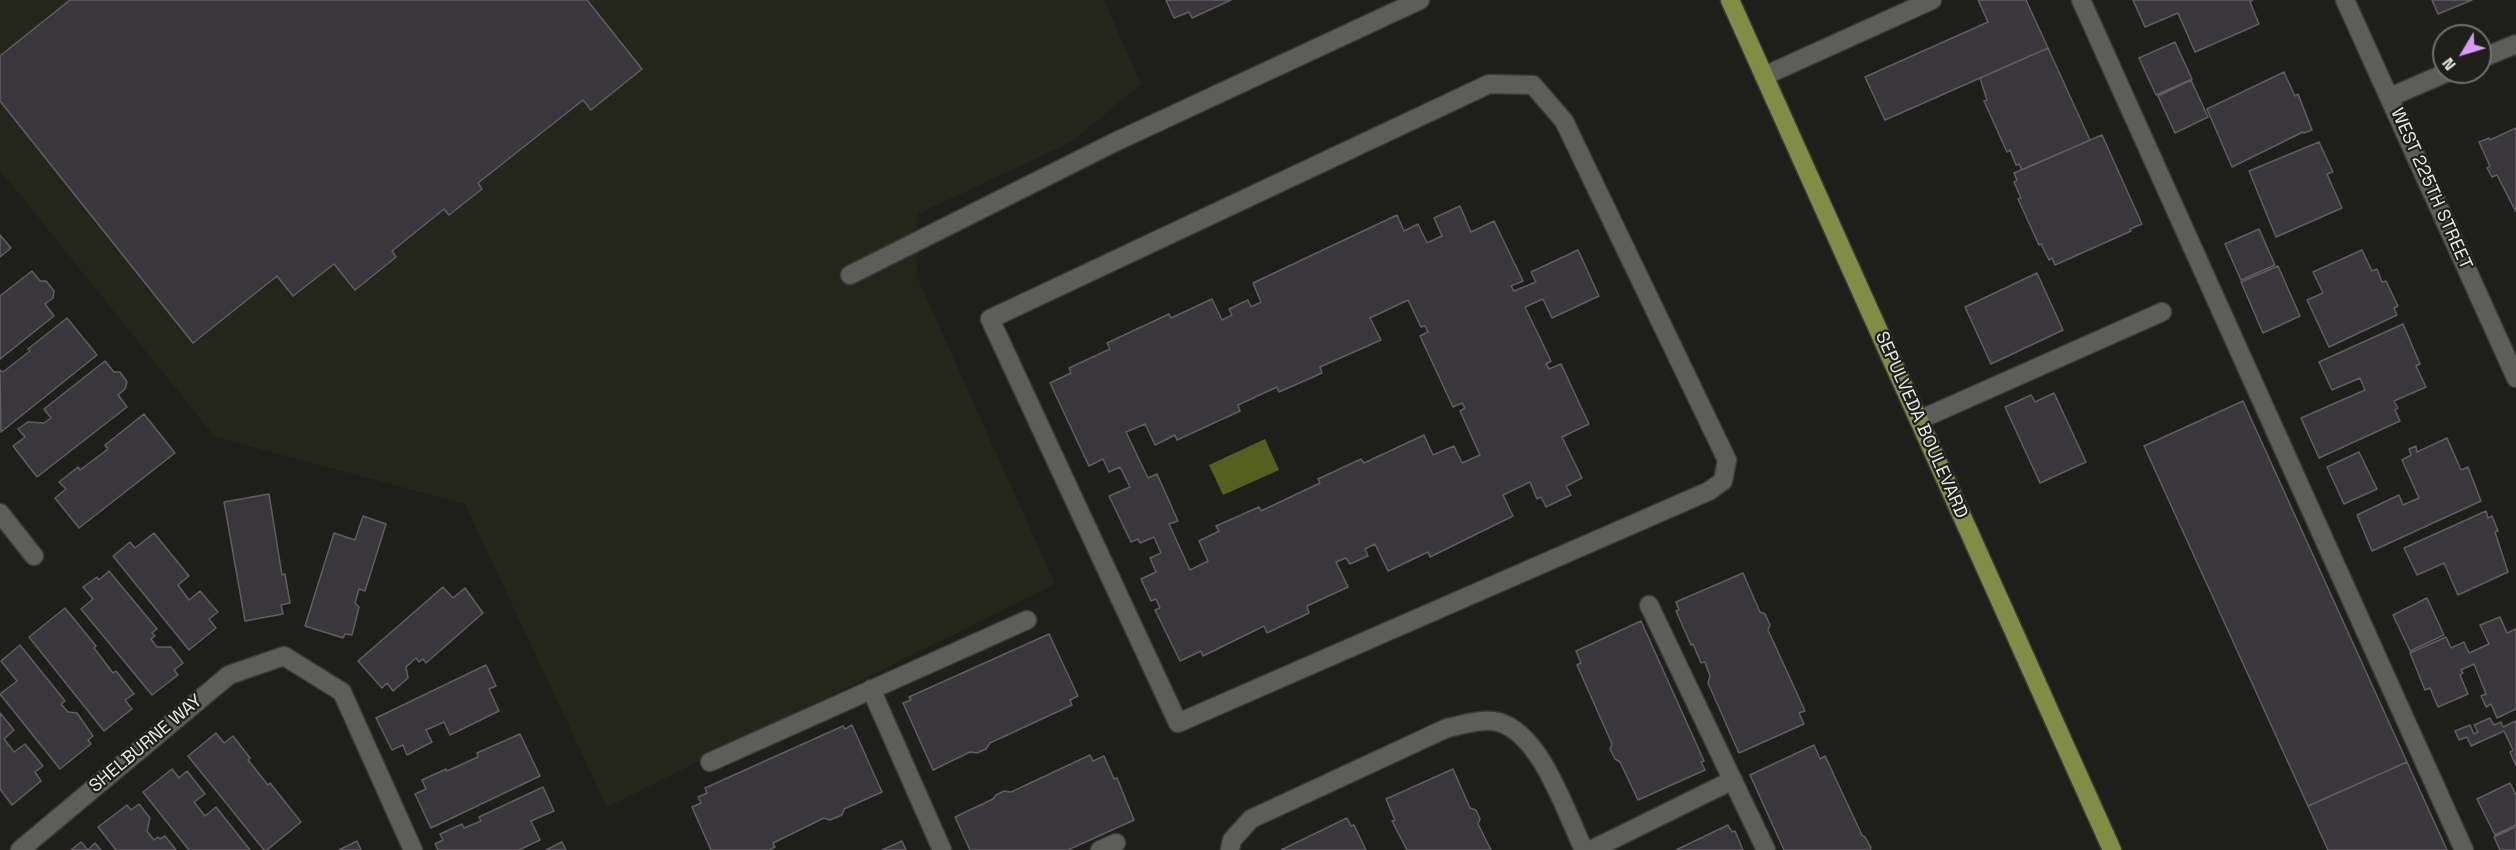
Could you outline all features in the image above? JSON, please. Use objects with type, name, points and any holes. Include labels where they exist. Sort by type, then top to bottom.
[{"type":"main road","name":"SEPULVEDA BOULEVARD","points":[[1730,0],[2112,850]]},
{"type":"street","points":[[850,275],[1121,139],[1420,0]]},
{"type":"street","points":[[1764,76],[1932,0]]},
{"type":"street","points":[[2081,0],[2464,850]]},
{"type":"street","name":"WEST 225TH STREET","points":[[2345,0],[2516,378]]},
{"type":"street","points":[[2492,54],[2516,44]]},
{"type":"street","points":[[2390,97],[2432,79]]},
{"type":"street","points":[[1489,84],[1533,85],[1564,121],[1665,332],[1727,460],[1723,481],[1709,491],[1178,723],[990,319],[1489,84]]},
{"type":"street","points":[[1919,420],[2162,312]]},
{"type":"street","points":[[0,513],[34,556]]},
{"type":"street","points":[[1649,605],[1766,850]]},
{"type":"street","points":[[710,762],[1027,620]]},
{"type":"street","name":"SHELBURNE WAY","points":[[20,850],[229,675],[284,656],[342,692],[413,850]]},
{"type":"street","points":[[871,689],[942,850]]},
{"type":"street","points":[[1230,850],[1232,840],[1251,819],[1448,728],[1471,723],[1498,722],[1524,737],[1539,754],[1584,850]]},
{"type":"street","points":[[1591,850],[1732,780]]},
{"type":"shaded area","points":[[0,0],[1104,0],[1141,84],[1071,142],[918,214],[917,277],[1055,584],[607,807],[465,504],[215,437],[0,170]]},
{"type":"shaded area","points":[[1265,439],[1279,470],[1223,495],[1209,465]]},
{"type":"building","points":[[70,0],[587,0],[642,69],[591,110],[583,100],[478,183],[482,189],[449,215],[444,209],[392,251],[396,257],[355,290],[334,264],[293,296],[277,276],[193,343],[0,101],[0,56]]},
{"type":"building","points":[[1166,0],[1231,0],[1192,18],[1189,12],[1174,18]]},
{"type":"building","points":[[1978,0],[2026,0],[2048,48],[1885,120],[1865,77],[1988,22]]},
{"type":"building","points":[[2133,0],[2253,0],[2250,2],[2259,24],[2195,52],[2178,13],[2145,27]]},
{"type":"building","points":[[2432,0],[2472,0],[2438,14]]},
{"type":"building","points":[[2175,42],[2192,79],[2156,95],[2139,58]]},
{"type":"building","points":[[2048,48],[2090,140],[2022,170],[2019,164],[2016,165],[2010,150],[2007,152],[1984,101],[1987,100],[1980,78]]},
{"type":"building","points":[[2284,72],[2295,96],[2298,94],[2312,130],[2303,132],[2232,167],[2207,109]]},
{"type":"building","points":[[2191,80],[2208,117],[2175,133],[2158,96]]},
{"type":"building","points":[[2516,128],[2516,212],[2497,175],[2492,177],[2487,168],[2490,166],[2479,142],[2489,138],[2490,140]]},
{"type":"building","points":[[2102,135],[2142,224],[2055,265],[2052,258],[2049,260],[2041,244],[2039,245],[2018,199],[2021,198],[2014,182],[2017,180],[2014,173]]},
{"type":"building","points":[[2319,142],[2333,172],[2327,174],[2342,208],[2276,237],[2249,171]]},
{"type":"building","points":[[1460,206],[1471,232],[1494,221],[1523,281],[1511,286],[1514,291],[1536,282],[1531,272],[1578,250],[1599,296],[1552,318],[1543,299],[1525,307],[1551,361],[1546,364],[1549,369],[1561,364],[1589,424],[1562,437],[1582,478],[1566,486],[1571,495],[1546,507],[1541,497],[1537,499],[1530,482],[1503,495],[1513,516],[1430,557],[1428,552],[1388,571],[1375,544],[1365,549],[1368,556],[1350,564],[1346,558],[1336,562],[1348,587],[1307,606],[1309,613],[1267,633],[1264,626],[1203,656],[1201,651],[1180,661],[1155,610],[1160,608],[1156,599],[1151,601],[1141,579],[1156,572],[1150,558],[1161,553],[1154,537],[1140,543],[1138,539],[1131,542],[1109,496],[1130,487],[1120,467],[1109,472],[1103,459],[1089,466],[1050,383],[1071,373],[1069,368],[1110,349],[1107,343],[1169,314],[1171,318],[1212,299],[1222,320],[1232,315],[1229,309],[1248,300],[1251,307],[1261,302],[1253,283],[1397,215],[1404,231],[1418,224],[1427,243],[1442,236],[1434,218]],"holes":[[[1408,300],[1421,327],[1425,326],[1428,332],[1420,336],[1453,407],[1462,403],[1465,408],[1460,411],[1480,455],[1462,463],[1454,446],[1433,455],[1424,435],[1364,463],[1361,459],[1318,479],[1320,483],[1261,511],[1259,507],[1216,526],[1219,531],[1199,541],[1208,561],[1190,570],[1169,524],[1178,521],[1157,474],[1148,478],[1126,432],[1145,424],[1155,445],[1175,435],[1177,440],[1240,411],[1238,405],[1277,387],[1279,392],[1322,373],[1320,367],[1381,340],[1370,318]]]},
{"type":"building","points":[[2259,229],[2275,265],[2241,280],[2225,244]]},
{"type":"building","points":[[0,235],[11,248],[0,257]]},
{"type":"building","points":[[2362,250],[2372,271],[2377,269],[2382,282],[2386,281],[2398,306],[2394,308],[2397,315],[2329,347],[2307,300],[2323,293],[2313,272]]},
{"type":"building","points":[[2278,266],[2300,316],[2263,333],[2241,282]]},
{"type":"building","points":[[32,271],[40,281],[46,281],[54,291],[53,298],[45,304],[54,316],[0,359],[0,296]]},
{"type":"building","points":[[2037,273],[2063,330],[1991,364],[1965,307]]},
{"type":"building","points":[[67,318],[97,355],[1,432],[0,370],[3,372]]},
{"type":"building","points":[[2403,324],[2420,364],[2416,366],[2426,387],[2394,401],[2398,408],[2395,410],[2400,421],[2319,458],[2301,418],[2365,390],[2360,378],[2332,390],[2319,362]]},
{"type":"building","points":[[105,361],[114,372],[120,372],[127,382],[125,389],[118,395],[127,407],[37,477],[13,446],[25,437],[18,429],[28,422],[44,423],[51,418],[44,409]]},
{"type":"building","points":[[2054,393],[2086,462],[2040,483],[2005,407],[2031,395],[2035,402]]},
{"type":"building","points":[[2243,401],[2407,762],[2308,806],[2144,446]]},
{"type":"building","points":[[144,414],[175,453],[79,528],[55,498],[66,489],[59,482],[78,467],[80,470],[108,449],[105,445]]},
{"type":"building","points":[[2447,438],[2461,470],[2468,467],[2481,501],[2372,551],[2357,515],[2399,495],[2403,505],[2419,498],[2402,460],[2411,455],[2409,449],[2416,446],[2417,452]]},
{"type":"building","points":[[2359,452],[2377,489],[2344,504],[2327,467]]},
{"type":"building","points":[[269,494],[282,575],[285,574],[290,603],[281,605],[283,614],[245,621],[224,502]]},
{"type":"building","points":[[2486,511],[2488,518],[2492,516],[2498,531],[2495,532],[2508,572],[2458,595],[2444,563],[2417,575],[2404,548]]},
{"type":"building","points":[[363,516],[386,524],[365,591],[359,589],[355,603],[359,607],[352,635],[345,634],[343,638],[305,626],[334,533],[355,540]]},
{"type":"building","points":[[154,533],[189,576],[178,585],[189,600],[200,591],[218,612],[209,619],[216,628],[189,650],[113,556],[130,542],[135,548]]},
{"type":"building","points":[[109,571],[157,629],[152,633],[155,636],[151,639],[157,647],[171,647],[183,663],[174,670],[178,675],[152,695],[81,609],[93,599],[83,587],[97,577],[99,580]]},
{"type":"building","points":[[1743,573],[1760,612],[1765,614],[1770,625],[1768,630],[1805,711],[1799,713],[1804,724],[1739,753],[1708,683],[1710,676],[1705,662],[1701,663],[1693,644],[1691,645],[1676,611],[1679,610],[1676,602]]},
{"type":"building","points":[[443,587],[453,598],[465,588],[483,613],[426,663],[423,659],[419,662],[416,658],[406,667],[408,678],[393,691],[387,683],[382,688],[358,661]]},
{"type":"building","points":[[2427,598],[2444,635],[2410,651],[2393,615]]},
{"type":"building","points":[[65,608],[96,646],[94,648],[113,673],[116,671],[134,694],[125,700],[132,709],[104,731],[29,637]]},
{"type":"building","points":[[2500,617],[2507,633],[2516,629],[2516,709],[2497,718],[2491,704],[2486,707],[2481,696],[2486,694],[2474,664],[2461,670],[2463,673],[2460,675],[2468,694],[2438,707],[2430,688],[2425,690],[2410,653],[2446,637],[2451,648],[2464,642],[2469,653],[2489,644],[2480,625]]},
{"type":"building","points":[[1641,621],[1704,761],[1701,762],[1705,770],[1638,800],[1620,762],[1615,759],[1610,749],[1612,744],[1577,665],[1581,663],[1576,651]]},
{"type":"building","points":[[1049,634],[1078,696],[1070,700],[1072,705],[990,743],[986,749],[977,753],[970,752],[933,770],[903,703],[911,700],[909,697]]},
{"type":"building","points":[[20,645],[65,701],[61,704],[68,712],[77,713],[93,736],[88,740],[91,744],[60,769],[0,694],[17,681],[1,661]]},
{"type":"building","points":[[486,665],[496,686],[489,689],[499,711],[450,735],[444,722],[426,730],[432,742],[407,755],[403,745],[392,750],[376,718]]},
{"type":"building","points":[[0,713],[14,730],[4,739],[14,752],[25,744],[43,766],[35,772],[41,781],[12,805],[0,789]]},
{"type":"building","points":[[2490,718],[2494,725],[2501,722],[2503,727],[2516,721],[2516,766],[2510,752],[2513,750],[2504,731],[2471,746],[2467,737],[2459,740],[2455,731],[2470,725],[2474,734],[2478,732],[2474,725]]},
{"type":"building","points":[[852,725],[882,792],[844,809],[842,815],[830,820],[824,818],[773,843],[775,847],[769,850],[711,850],[692,807],[701,803],[698,797],[707,793],[705,788],[843,726],[845,729]]},
{"type":"building","points":[[216,733],[224,743],[233,736],[250,758],[248,760],[301,822],[267,850],[264,850],[188,756]]},
{"type":"building","points":[[520,734],[540,776],[431,828],[415,794],[426,789],[422,780],[478,757],[477,753]]},
{"type":"building","points":[[1814,745],[1820,759],[1825,756],[1870,850],[1784,850],[1750,775]]},
{"type":"building","points":[[1090,755],[1093,761],[1104,756],[1114,779],[1117,778],[1134,820],[1068,850],[970,850],[955,817],[993,799],[1004,791],[1011,792]]},
{"type":"building","points":[[2407,762],[2447,850],[2328,850],[2308,806]]},
{"type":"building","points":[[172,769],[179,778],[187,771],[205,794],[194,802],[205,816],[216,807],[250,850],[189,850],[143,792]]},
{"type":"building","points":[[1453,769],[1470,808],[1476,810],[1480,819],[1478,824],[1491,850],[1407,850],[1392,821],[1395,820],[1386,799]]},
{"type":"building","points":[[2510,783],[2516,795],[2516,825],[2495,835],[2477,799]]},
{"type":"building","points":[[543,787],[554,811],[531,821],[540,840],[519,850],[438,850],[435,844],[443,840],[440,834],[462,824],[464,828],[481,821],[479,817]]},
{"type":"building","points":[[139,804],[150,818],[147,831],[154,840],[165,836],[176,850],[116,850],[98,827],[127,805],[131,810]]},
{"type":"building","points":[[1347,818],[1351,826],[1354,825],[1366,850],[1281,850]]},
{"type":"building","points":[[1728,825],[1732,832],[1735,831],[1743,850],[1676,850]]},
{"type":"building","points":[[2516,827],[2516,850],[2500,850],[2494,837]]},
{"type":"building","points":[[357,841],[361,850],[339,850]]},
{"type":"building","points":[[902,841],[906,850],[882,850]]},
{"type":"building","points":[[81,842],[88,850],[71,850]]},
{"type":"building","points":[[562,842],[566,850],[546,850]]},
{"type":"building","points":[[95,843],[101,850],[88,850]]}]
